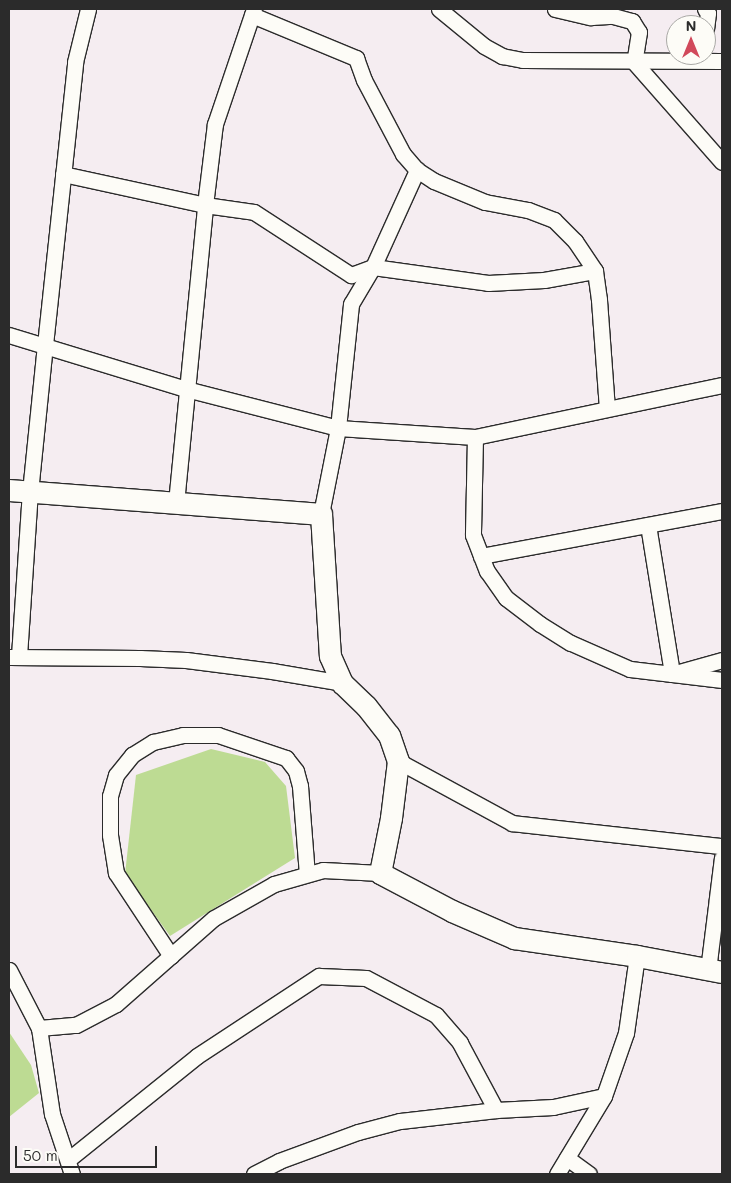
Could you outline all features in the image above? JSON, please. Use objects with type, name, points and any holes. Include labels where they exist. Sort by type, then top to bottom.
[{"type":"street","points":[[88,9],[75,62],[14,657],[186,660],[272,671],[342,683]]},
{"type":"street","points":[[439,9],[484,46],[502,56],[523,60],[634,62],[666,60]]},
{"type":"street","points":[[555,9],[591,18],[613,16],[632,21],[639,32],[634,62]]},
{"type":"street","points":[[176,503],[186,389],[215,124],[253,12],[356,58],[364,80],[403,154],[417,170],[434,181],[485,202],[528,210],[554,220],[575,241],[595,271],[607,408]]},
{"type":"street","points":[[634,62],[722,162]]},
{"type":"street","points":[[380,873],[391,818],[398,761],[389,735],[366,706],[342,683],[330,656],[321,514],[338,428],[351,304],[374,267],[417,170]]},
{"type":"street","points":[[63,174],[205,205],[254,212],[350,274],[374,267],[488,283],[544,280],[595,271]]},
{"type":"street","points":[[9,336],[45,345],[186,389],[338,428],[475,437],[722,384]]},
{"type":"street","points":[[475,437],[472,535],[488,571],[506,598],[540,624],[571,643],[630,669],[722,680]]},
{"type":"street","points":[[9,490],[321,514]]},
{"type":"street","points":[[482,556],[722,511]]},
{"type":"street","points":[[648,525],[672,674]]},
{"type":"street","points":[[672,674],[722,660]]},
{"type":"street","points":[[171,956],[116,873],[110,835],[110,796],[116,775],[132,755],[153,742],[183,735],[218,735],[286,758],[296,771],[300,786],[307,874]]},
{"type":"street","points":[[398,761],[512,823],[722,846]]},
{"type":"street","points":[[39,1028],[76,1025],[116,1004],[214,918],[274,884],[323,870],[380,873],[452,911],[514,938],[637,956],[715,971],[722,858]]},
{"type":"street","points":[[557,1174],[604,1096],[626,1033],[637,956]]},
{"type":"street","points":[[9,970],[39,1028],[52,1114],[70,1167],[197,1056],[319,976],[366,978],[436,1016],[460,1043],[496,1110]]},
{"type":"street","points":[[254,1174],[279,1161],[358,1132],[400,1121],[496,1110],[553,1107],[604,1096]]},
{"type":"street","points":[[567,1158],[589,1174]]},
{"type":"green space","points":[[211,749],[265,762],[286,786],[295,858],[170,936],[125,874],[136,775]]},
{"type":"green space","points":[[9,1032],[31,1065],[39,1093],[9,1117]]}]
